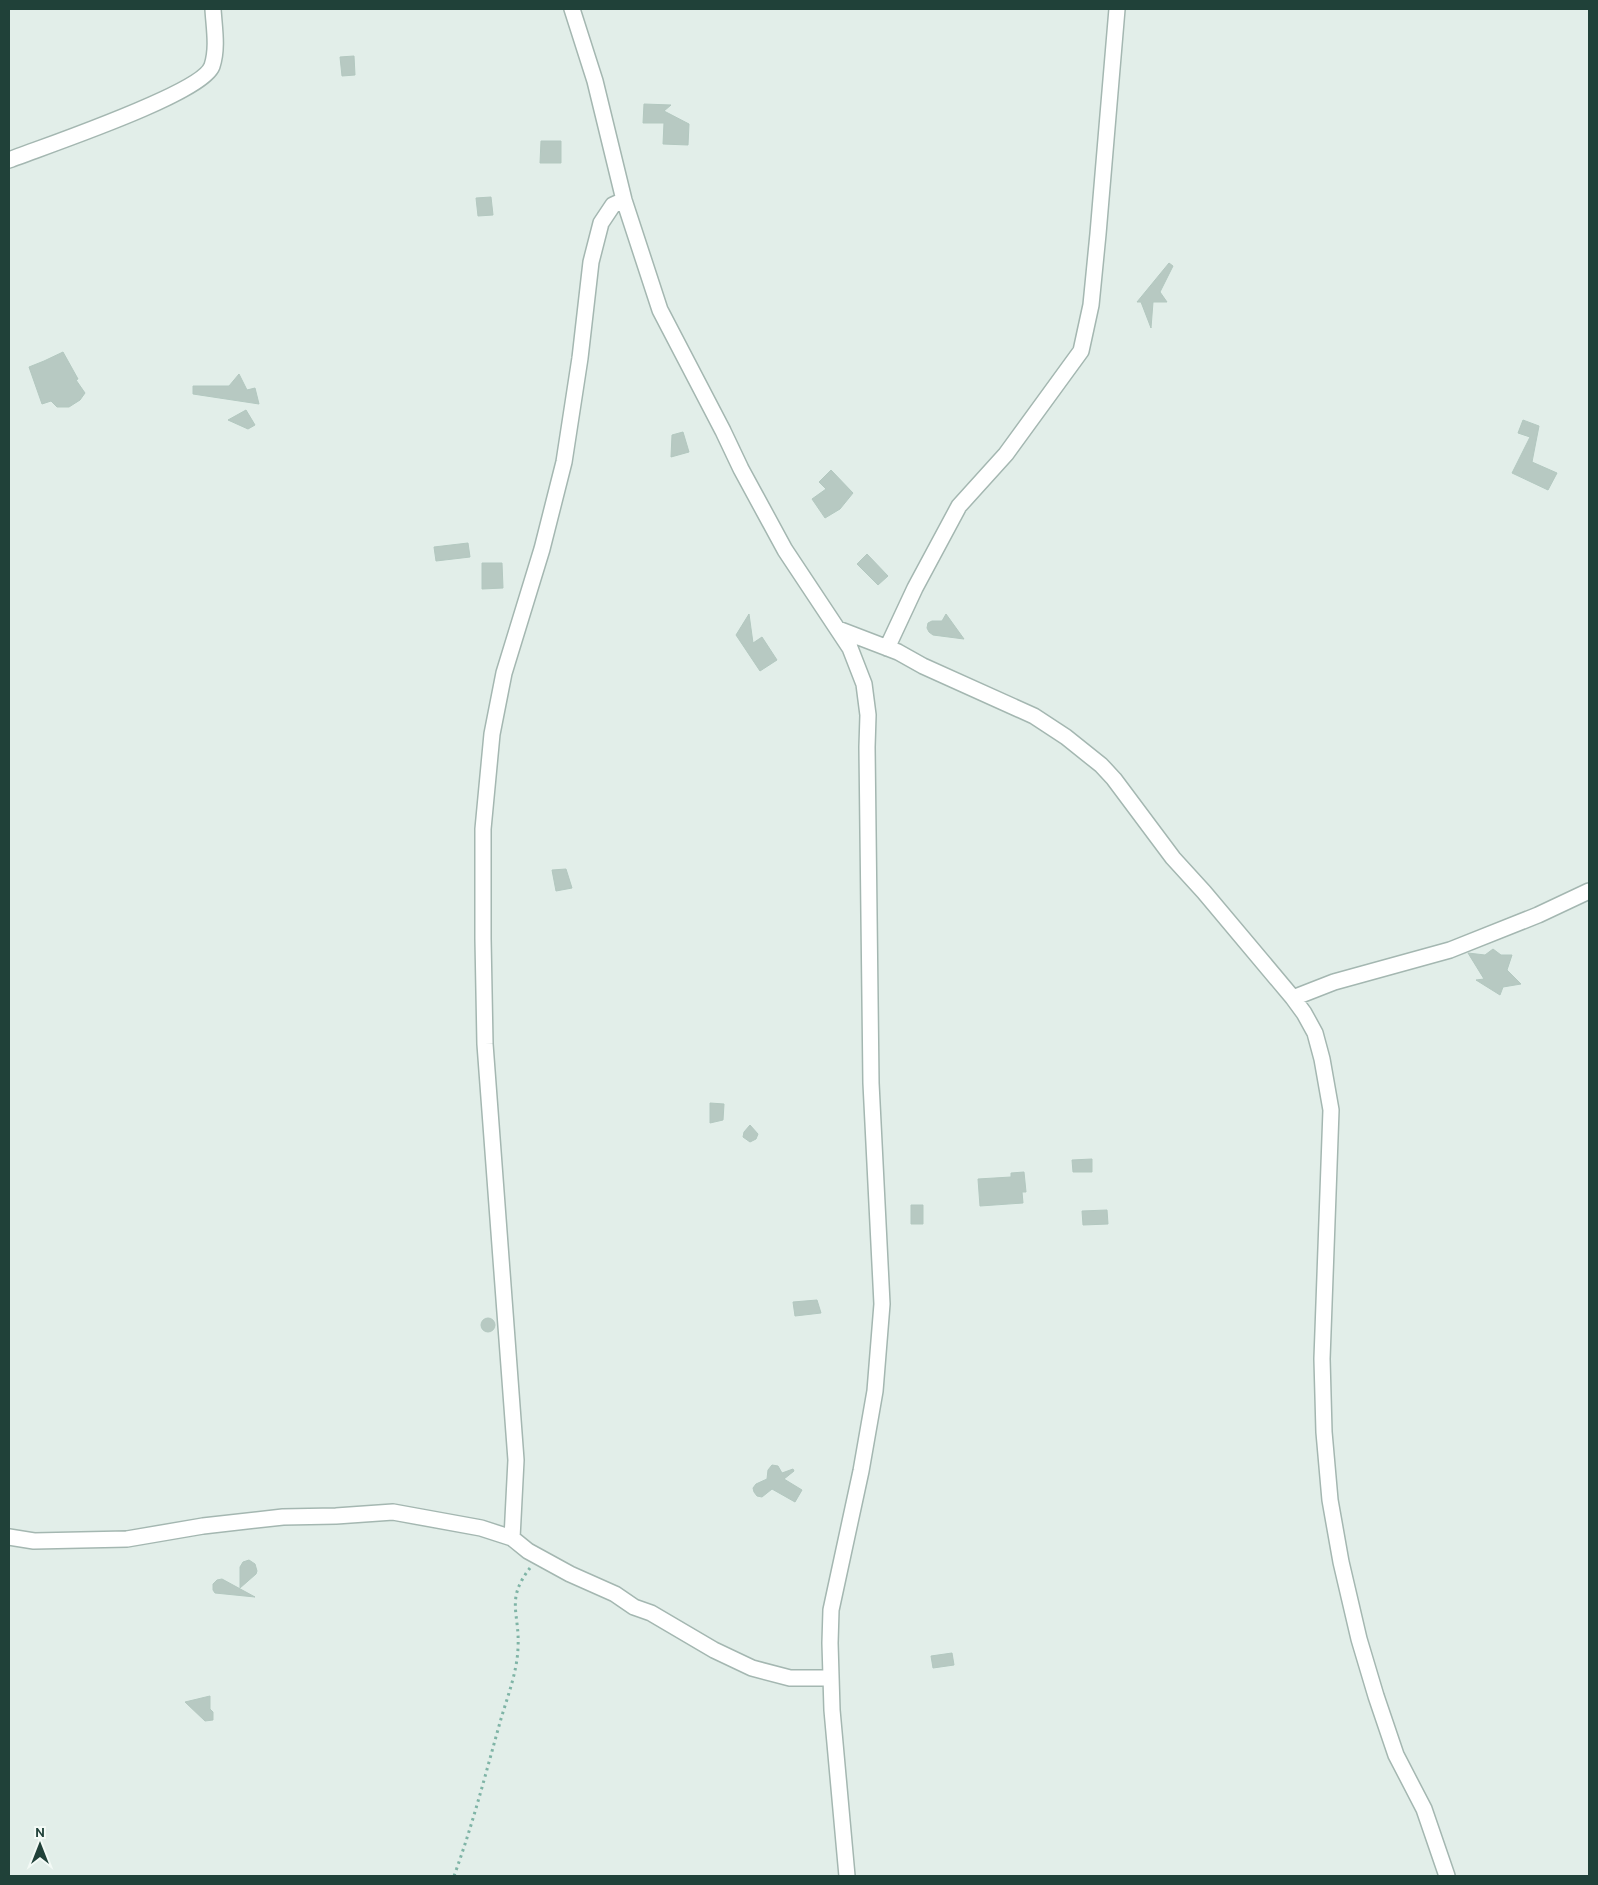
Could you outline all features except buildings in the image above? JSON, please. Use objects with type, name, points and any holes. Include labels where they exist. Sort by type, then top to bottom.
[{"type":"street","points":[[9,160],[154,105],[191,86],[206,75],[212,66],[215,41],[213,9]]},
{"type":"street","points":[[572,9],[596,81],[624,200],[660,310],[723,431],[740,469],[785,550],[850,648],[864,684],[868,715],[871,1083],[882,1304],[875,1391],[861,1471],[831,1610],[832,1710],[847,1876]]},
{"type":"street","points":[[887,648],[915,588],[959,506],[1006,454],[1081,352],[1091,305],[1117,9]]},
{"type":"street","points":[[512,1538],[516,1460],[485,1044],[483,829],[492,734],[504,673],[542,549],[564,462],[580,358],[591,262],[601,223],[612,205],[624,200]]},
{"type":"street","points":[[838,629],[887,648],[1034,716],[1066,736],[1101,765],[1114,779],[1173,858],[1204,892],[1304,1013],[1315,1034],[1322,1059],[1331,1110],[1322,1360],[1324,1432],[1330,1500],[1341,1562],[1359,1639],[1376,1696],[1396,1754],[1424,1809],[1447,1876]]},
{"type":"street","points":[[1292,998],[1334,982],[1450,950],[1538,915],[1589,890]]},
{"type":"street","points":[[9,1537],[34,1541],[127,1539],[203,1526],[282,1517],[393,1512],[481,1528],[512,1538],[538,1557],[614,1594],[634,1607],[651,1613],[714,1650],[752,1668],[790,1678],[831,1678]]},
{"type":"path","points":[[454,1876],[486,1774],[516,1664],[518,1646],[514,1611],[515,1596],[521,1580],[538,1557]]}]
